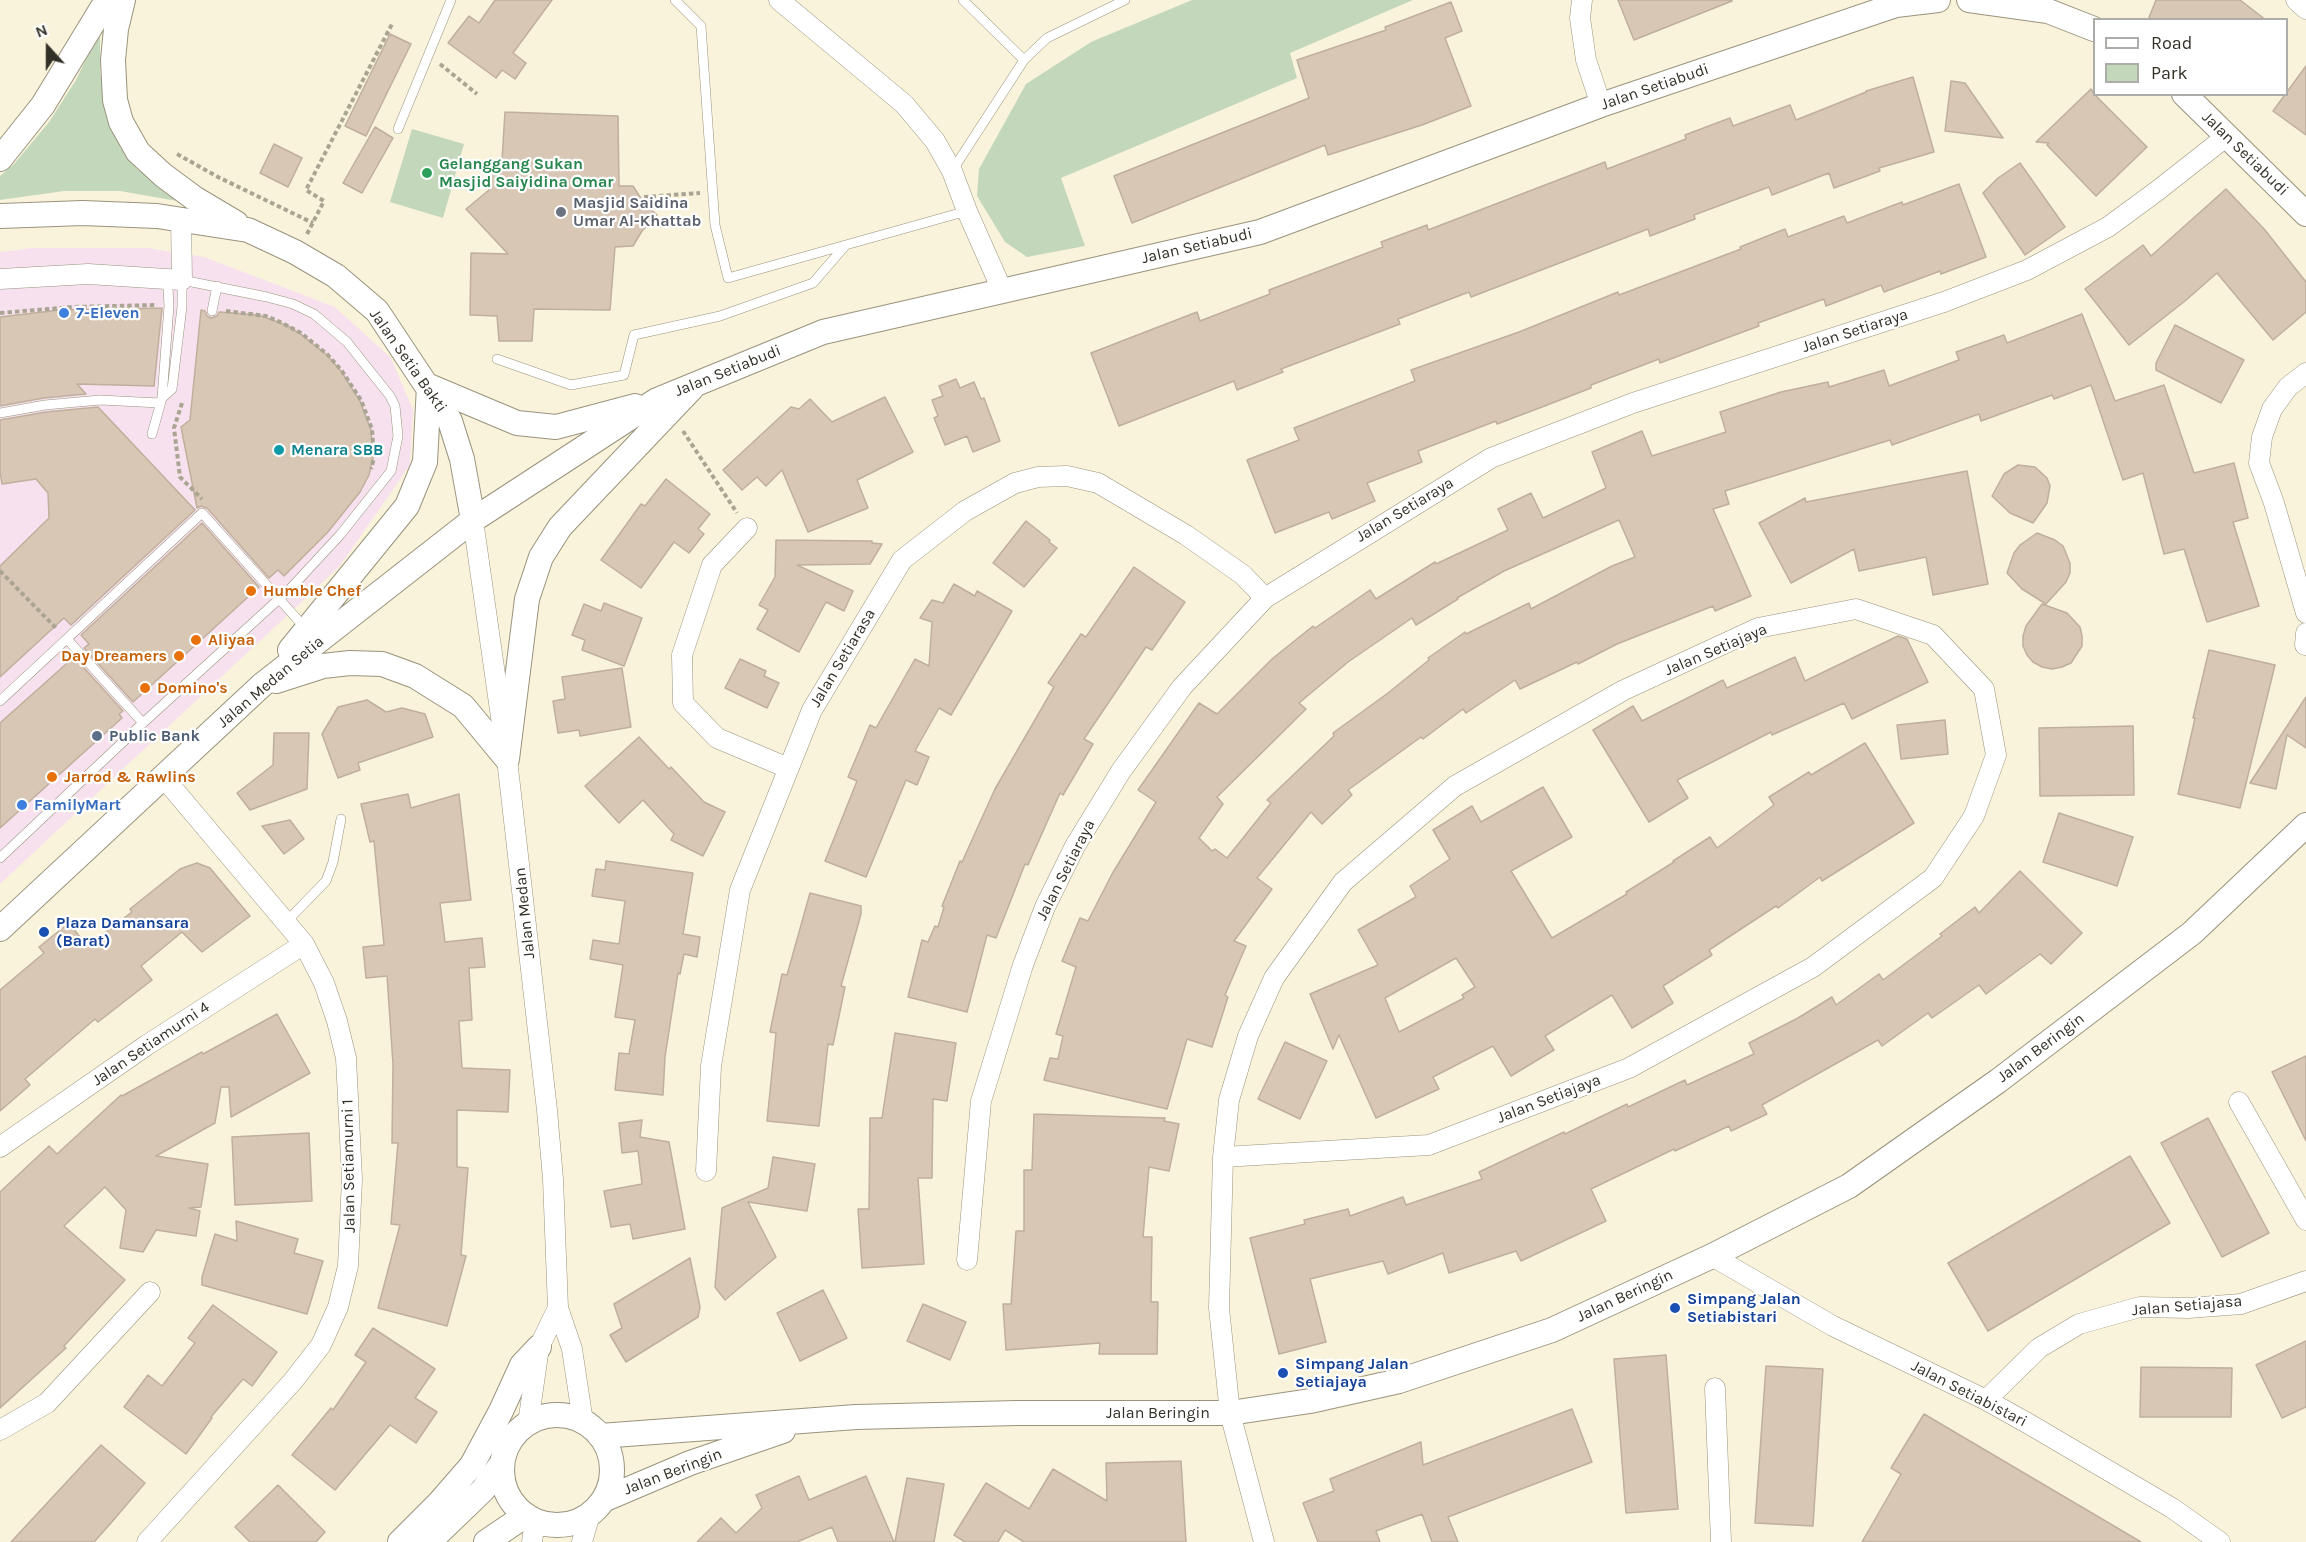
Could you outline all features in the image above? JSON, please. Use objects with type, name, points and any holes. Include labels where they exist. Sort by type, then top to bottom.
[{"type":"street","points":[[0,159],[43,105],[107,0]]},
{"type":"street","name":"Jalan Setia Bakti","points":[[123,0],[116,30],[113,60],[115,100],[121,122],[138,152],[194,198],[248,230],[295,252],[336,276],[378,311],[429,386],[450,422],[462,459],[473,520]]},
{"type":"street","points":[[779,0],[904,104],[935,141],[952,171],[1002,290]]},
{"type":"street","points":[[1582,0],[1580,18],[1586,60],[1600,105]]},
{"type":"street","name":"Jalan Setiabudi","points":[[473,520],[664,406],[696,384],[823,332],[1260,232],[1600,105],[1896,5],[1938,0]]},
{"type":"street","points":[[1969,0],[2048,12],[2093,29]]},
{"type":"street","points":[[2296,0],[2306,9]]},
{"type":"street","name":"Jalan Setiabudi","points":[[2186,96],[2306,214]]},
{"type":"street","name":"Jalan Setiaraya","points":[[967,1260],[981,1101],[1023,964],[1045,907],[1075,846],[1121,771],[1182,687],[1264,598],[1491,458],[1633,403],[1944,302],[2027,270],[2108,227],[2157,192],[2227,136]]},
{"type":"street","name":"Jalan Setia Bakti","points":[[0,216],[83,213],[156,216],[248,230]]},
{"type":"street","points":[[0,279],[88,274],[173,279],[181,219]]},
{"type":"street","points":[[2306,373],[2288,387],[2272,409],[2262,437],[2259,463],[2274,503],[2306,613]]},
{"type":"street","points":[[262,685],[407,506],[425,462],[429,386],[517,423],[556,427],[664,406]]},
{"type":"street","points":[[507,759],[527,599],[541,557],[560,527],[664,406]]},
{"type":"street","name":"Jalan Setiarasa","points":[[706,1171],[711,1066],[740,890],[812,710],[902,560],[964,512],[1015,483],[1038,477],[1067,476],[1098,483],[1186,535],[1243,575],[1264,598]]},
{"type":"street","name":"Jalan Medan Setia","points":[[0,928],[262,685],[473,520]]},
{"type":"street","name":"Jalan Medan","points":[[473,520],[507,759],[547,1110],[553,1179],[558,1308],[572,1349],[591,1429]]},
{"type":"street","points":[[747,528],[712,565],[682,655],[683,703],[717,738],[788,768]]},
{"type":"street","name":"Jalan Setiajaya","points":[[1223,1157],[1428,1145],[1629,1068],[1814,967],[1933,878],[1974,816],[1996,755],[1984,689],[1933,635],[1856,609],[1758,628],[1624,690],[1455,786],[1343,882],[1274,978],[1248,1036],[1229,1100],[1223,1157],[1219,1308],[1230,1413],[1264,1542]]},
{"type":"street","points":[[262,685],[323,666],[350,663],[382,664],[415,676],[463,706],[507,759]]},
{"type":"street","name":"Jalan Setiamurni 1","points":[[147,1542],[293,1381],[321,1345],[338,1307],[348,1266],[352,1190],[346,1058],[324,983],[304,944],[164,778]]},
{"type":"street","name":"Jalan Beringin","points":[[591,1429],[812,1421],[856,1417],[1017,1413],[1230,1413],[1310,1401],[1398,1381],[1552,1330],[1712,1257],[1849,1186],[1998,1081],[2192,933],[2306,825]]},
{"type":"street","name":"Jalan Setiamurni 4","points":[[0,1147],[147,1045],[304,944]]},
{"type":"street","points":[[2238,1102],[2306,1220]]},
{"type":"street","name":"Jalan Setiabistari","points":[[1712,1257],[1833,1326],[1986,1400],[2172,1509],[2220,1542]]},
{"type":"street","name":"Jalan Setiajasa","points":[[1986,1400],[2039,1348],[2079,1324],[2140,1307],[2188,1308],[2241,1304],[2306,1281]]},
{"type":"street","points":[[0,1430],[47,1403],[150,1292]]},
{"type":"street","name":"Jalan Medan","points":[[528,1424],[539,1347],[558,1308]]},
{"type":"street","points":[[400,1542],[439,1503],[472,1465],[522,1365],[539,1347]]},
{"type":"street","points":[[1715,1388],[1720,1542]]},
{"type":"street","points":[[429,1542],[483,1490],[502,1463],[511,1441],[528,1424],[550,1416],[561,1416],[591,1429],[608,1451],[612,1467],[610,1484],[596,1507],[582,1542]]},
{"type":"street","name":"Jalan Beringin","points":[[596,1507],[690,1463],[812,1421]]},
{"type":"street","points":[[502,1463],[502,1478],[507,1492],[531,1526]]},
{"type":"street","points":[[486,1542],[531,1526],[577,1521],[596,1507]]},
{"type":"lane","points":[[398,129],[451,0]]},
{"type":"lane","points":[[675,0],[701,26],[715,225],[728,278],[967,211]]},
{"type":"lane","points":[[963,0],[1024,60]]},
{"type":"lane","points":[[952,171],[1024,60],[1047,38],[1125,0]]},
{"type":"lane","points":[[497,360],[572,385],[624,375],[634,335],[720,316],[813,283],[846,246]]},
{"type":"lane","points":[[0,858],[142,723],[279,598],[340,535],[391,471],[398,436],[395,406],[384,386],[347,342],[314,314],[276,300],[217,286],[173,279]]},
{"type":"lane","points":[[0,413],[45,405],[100,400],[161,401],[172,389],[182,307],[173,279]]},
{"type":"lane","points":[[152,434],[161,401],[169,306],[168,288],[173,279]]},
{"type":"lane","points":[[214,310],[217,286]]},
{"type":"lane","points":[[0,701],[202,513],[307,630]]},
{"type":"lane","points":[[67,639],[142,723]]},
{"type":"lane","points":[[286,922],[326,880],[333,862],[341,819]]},
{"type":"path","points":[[316,217],[324,201],[306,189],[392,24]]},
{"type":"path","points":[[428,54],[477,94]]},
{"type":"path","points":[[174,152],[218,177],[313,224]]},
{"type":"path","points":[[644,197],[712,192]]},
{"type":"path","points":[[643,225],[715,225]]},
{"type":"path","points":[[0,313],[72,307],[162,305]]},
{"type":"path","points":[[214,310],[267,316],[282,323],[301,333],[327,354],[342,370],[361,400],[372,429],[374,458],[369,477]]},
{"type":"path","points":[[174,428],[183,400]]},
{"type":"path","points":[[664,406],[747,528]]},
{"type":"path","points":[[0,571],[67,639]]},
{"type":"shaded area","points":[[32,248],[148,248],[204,257],[335,307],[391,358],[413,410],[410,465],[339,567],[0,884],[0,252]]},
{"type":"green space","points":[[1192,0],[1413,0],[1290,53],[1297,78],[1061,178],[1085,246],[1027,257],[1005,242],[977,196],[979,169],[1026,84],[1091,42]]},
{"type":"green space","points":[[100,30],[100,73],[107,111],[120,147],[137,169],[183,202],[120,191],[64,191],[0,200],[0,176],[14,164],[49,122],[76,80]]},
{"type":"green space","name":"Gelanggang Sukan Masjid Saiyidina Omar","points":[[412,129],[464,144],[443,218],[390,202]]},
{"type":"building","points":[[495,0],[552,0],[513,53],[526,63],[515,79],[502,70],[496,78],[448,43],[469,16],[479,23]]},
{"type":"building","points":[[1618,0],[1732,0],[1732,1],[1634,40]]},
{"type":"building","points":[[2156,0],[2240,0],[2263,18],[2149,18]]},
{"type":"building","points":[[1451,2],[1462,31],[1445,38],[1471,106],[1422,125],[1328,155],[1325,145],[1132,223],[1114,176],[1309,98],[1297,60],[1386,30],[1385,27]]},
{"type":"building","points":[[390,34],[411,44],[366,136],[345,126]]},
{"type":"building","points":[[2306,66],[2306,135],[2273,111],[2284,96],[2288,96],[2288,91]]},
{"type":"building","points":[[1913,77],[1934,152],[1879,168],[1880,171],[1834,188],[1829,173],[1772,195],[1769,187],[1694,215],[1695,219],[1650,236],[1648,229],[1471,297],[1469,292],[1398,319],[1400,324],[1281,369],[1283,372],[1237,390],[1234,381],[1119,426],[1091,353],[1197,312],[1200,321],[1270,294],[1269,290],[1383,247],[1381,242],[1427,225],[1428,230],[1605,162],[1607,169],[1686,139],[1685,135],[1730,118],[1733,126],[1790,105],[1796,120],[1866,91]]},
{"type":"building","points":[[1951,81],[1965,83],[2003,138],[1945,131]]},
{"type":"building","points":[[2091,89],[2093,96],[2096,96],[2147,147],[2096,196],[2047,145],[2049,143],[2036,142]]},
{"type":"building","name":"Masjid Saidina Umar Al-Khattab","points":[[505,112],[618,116],[619,186],[633,186],[644,203],[657,215],[642,231],[633,246],[615,247],[610,310],[534,309],[532,341],[499,341],[497,316],[470,315],[471,253],[508,254],[466,209],[489,190],[491,160],[502,160]]},
{"type":"building","points":[[375,127],[393,138],[362,193],[343,183]]},
{"type":"building","points":[[274,144],[302,158],[288,187],[260,173]]},
{"type":"building","points":[[2020,163],[2065,227],[2025,255],[1983,193],[1998,178]]},
{"type":"building","points":[[1959,184],[1986,257],[1884,292],[1881,285],[1826,306],[1824,299],[1758,323],[1759,326],[1660,363],[1659,359],[1542,407],[1497,424],[1496,421],[1418,451],[1422,462],[1367,483],[1375,501],[1332,519],[1329,512],[1275,533],[1247,460],[1299,440],[1294,428],[1415,381],[1411,370],[1519,332],[1618,292],[1619,295],[1741,249],[1740,247],[1785,229],[1788,237],[1844,216],[1847,223]]},
{"type":"building","points":[[2226,189],[2265,230],[2306,282],[2306,312],[2273,340],[2217,273],[2129,345],[2085,289],[2143,245],[2151,256]]},
{"type":"building","points":[[162,308],[154,386],[77,384],[86,394],[44,398],[0,406],[0,317],[60,310]]},
{"type":"building","name":"Menara SBB","points":[[201,310],[211,318],[217,316],[219,312],[259,315],[288,326],[302,335],[327,355],[341,371],[360,401],[371,430],[373,458],[369,475],[360,492],[327,533],[284,576],[278,570],[269,578],[207,508],[201,506],[197,508],[181,427],[190,420]]},
{"type":"building","points":[[2082,314],[2115,401],[2164,385],[2194,473],[2234,463],[2248,518],[2233,522],[2259,606],[2207,622],[2184,549],[2164,554],[2143,473],[2123,480],[2091,385],[2054,399],[2052,395],[1981,421],[1979,414],[1892,445],[1890,440],[1725,491],[1729,504],[1713,509],[1751,596],[1715,611],[1713,606],[1617,644],[1520,689],[1515,680],[1466,713],[1463,709],[1348,790],[1352,795],[1322,824],[1311,812],[1257,878],[1272,889],[1234,941],[1246,946],[1225,995],[1228,997],[1212,1047],[1187,1039],[1167,1109],[1044,1080],[1050,1058],[1058,1059],[1063,1036],[1056,1034],[1076,967],[1062,961],[1080,918],[1088,921],[1112,874],[1156,802],[1138,790],[1199,703],[1217,714],[1272,659],[1313,626],[1315,628],[1370,590],[1376,599],[1435,562],[1436,564],[1508,530],[1498,509],[1531,493],[1543,518],[1606,488],[1592,452],[1642,431],[1652,456],[1726,432],[1720,412],[1781,392],[1828,382],[1829,387],[1884,370],[1889,386],[1959,360],[1956,352],[2004,335],[2007,343]],"holes":[[[1619,520],[1635,557],[1612,566],[1531,609],[1529,603],[1466,634],[1465,632],[1428,658],[1429,660],[1388,693],[1333,733],[1334,736],[1267,800],[1271,803],[1227,858],[1215,849],[1212,851],[1199,838],[1223,804],[1217,797],[1306,709],[1299,703],[1348,662],[1412,618],[1416,625],[1504,571]]]},
{"type":"building","points":[[2175,325],[2244,360],[2221,403],[2156,370],[2156,363]]},
{"type":"building","points":[[956,379],[960,388],[974,382],[981,399],[984,398],[1000,441],[973,452],[967,436],[945,445],[934,418],[938,416],[932,400],[943,396],[939,386]]},
{"type":"building","points":[[885,397],[913,452],[857,480],[868,508],[808,532],[782,470],[766,486],[757,477],[742,490],[723,470],[791,407],[799,409],[810,399],[832,422]]},
{"type":"building","points":[[98,407],[195,510],[71,625],[64,618],[0,677],[0,566],[49,518],[48,493],[36,479],[2,484],[0,420],[46,412]]},
{"type":"building","points":[[2018,465],[2035,467],[2047,478],[2050,486],[2047,503],[2033,523],[2010,513],[1992,496],[2004,474]]},
{"type":"building","points":[[1967,471],[1988,584],[1933,595],[1926,557],[1859,571],[1854,549],[1791,583],[1759,523],[1805,498],[1806,502]]},
{"type":"building","points":[[666,479],[710,514],[698,529],[704,534],[689,553],[674,542],[641,588],[601,560],[641,504],[645,506]]},
{"type":"building","points":[[1026,521],[1057,548],[1024,587],[993,563]]},
{"type":"building","points":[[202,523],[259,587],[133,702],[84,648],[89,644],[81,635]]},
{"type":"building","points":[[2037,533],[2063,546],[2070,563],[2070,573],[2066,582],[2046,604],[2022,589],[2007,573],[2014,553],[2020,545]]},
{"type":"building","points":[[776,540],[872,541],[872,543],[882,544],[870,564],[797,565],[853,591],[844,611],[826,602],[799,652],[757,629],[768,610],[759,605],[775,577]]},
{"type":"building","points":[[1134,567],[1185,602],[1152,650],[1146,647],[1084,739],[1093,744],[1063,795],[1060,793],[1028,865],[1025,864],[996,938],[987,935],[967,1012],[908,997],[922,940],[928,942],[935,926],[938,927],[944,907],[942,906],[960,861],[962,862],[995,789],[1054,687],[1048,683],[1081,634],[1086,637]]},
{"type":"building","points":[[954,584],[975,596],[977,591],[1012,611],[951,715],[939,708],[915,751],[929,757],[917,785],[906,780],[866,877],[825,861],[857,781],[848,777],[870,725],[876,728],[915,659],[929,666],[932,622],[920,618],[932,600],[943,603]]},
{"type":"building","points":[[604,603],[642,618],[624,666],[582,650],[585,640],[572,635],[584,604],[601,611]]},
{"type":"building","points":[[2042,604],[2067,613],[2080,627],[2082,646],[2071,663],[2062,667],[2052,669],[2042,667],[2033,662],[2023,646],[2026,626]]},
{"type":"building","points":[[1898,636],[1907,639],[1928,682],[1852,719],[1844,703],[1772,735],[1771,732],[1677,780],[1688,798],[1649,822],[1593,730],[1633,706],[1642,721],[1723,680],[1727,688],[1795,657],[1805,681]]},
{"type":"building","points":[[2209,650],[2275,665],[2240,808],[2178,794]]},
{"type":"building","points":[[74,657],[123,711],[119,714],[122,718],[0,828],[0,723]]},
{"type":"building","points":[[740,659],[766,671],[764,676],[779,683],[767,708],[725,688]]},
{"type":"building","points":[[622,668],[631,727],[580,736],[579,730],[558,733],[553,701],[565,699],[562,677]]},
{"type":"building","points":[[2306,697],[2306,748],[2287,735],[2276,789],[2250,783]]},
{"type":"building","points":[[367,700],[386,712],[402,708],[425,714],[433,737],[358,763],[360,770],[338,778],[322,734],[338,707]]},
{"type":"building","points":[[1945,720],[1948,754],[1901,759],[1897,725]]},
{"type":"building","points":[[2133,726],[2134,795],[2040,796],[2039,728]]},
{"type":"building","points":[[274,733],[309,733],[307,789],[250,810],[237,793],[273,765]]},
{"type":"building","points":[[639,737],[704,802],[725,812],[703,856],[671,840],[674,834],[643,800],[619,823],[585,786]]},
{"type":"building","points":[[1865,743],[1914,823],[1822,881],[1820,877],[1778,908],[1776,906],[1709,950],[1712,955],[1663,986],[1673,1003],[1632,1028],[1612,995],[1545,1036],[1554,1050],[1511,1076],[1493,1046],[1433,1077],[1439,1089],[1376,1118],[1339,1035],[1333,1049],[1310,994],[1378,965],[1358,930],[1416,897],[1410,886],[1450,859],[1433,830],[1472,806],[1481,822],[1543,787],[1572,837],[1511,871],[1552,938],[1627,894],[1626,892],[1710,837],[1717,848],[1774,805],[1769,797],[1809,772],[1811,775]],"holes":[[[1456,958],[1475,987],[1462,995],[1464,998],[1399,1032],[1385,998]]]},
{"type":"building","points":[[408,794],[411,808],[459,794],[471,900],[440,903],[445,942],[482,938],[485,967],[469,968],[472,1020],[459,1021],[462,1068],[510,1070],[508,1112],[457,1110],[457,1167],[468,1168],[461,1255],[466,1256],[447,1326],[378,1308],[400,1225],[391,1224],[398,1143],[392,1143],[393,1064],[387,976],[366,978],[363,947],[384,945],[374,841],[370,842],[361,804]]},
{"type":"building","points":[[2059,813],[2133,837],[2117,886],[2043,862]]},
{"type":"building","points":[[290,820],[304,839],[284,854],[262,826]]},
{"type":"building","points":[[606,861],[693,873],[683,934],[700,937],[697,957],[684,954],[680,974],[678,973],[665,1057],[663,1095],[615,1090],[619,1053],[629,1054],[635,1020],[615,1017],[623,965],[590,959],[593,940],[619,944],[625,901],[592,896],[596,869],[605,870]]},
{"type":"building","points":[[197,863],[210,868],[250,916],[202,952],[182,932],[141,966],[152,980],[98,1022],[95,1019],[25,1079],[30,1085],[0,1111],[0,990],[44,953],[39,947],[69,923],[87,946],[132,912],[130,909],[180,869]]},
{"type":"building","points":[[2020,871],[2082,933],[2051,964],[2040,954],[1986,994],[1979,985],[1932,1018],[1928,1013],[1882,1046],[1878,1040],[1762,1105],[1767,1114],[1731,1131],[1729,1126],[1675,1151],[1674,1149],[1591,1189],[1606,1221],[1521,1261],[1516,1251],[1449,1273],[1443,1253],[1388,1274],[1383,1261],[1310,1279],[1326,1342],[1279,1354],[1250,1238],[1305,1224],[1304,1220],[1348,1209],[1350,1216],[1403,1197],[1406,1205],[1482,1179],[1479,1172],[1564,1132],[1565,1134],[1627,1104],[1628,1107],[1685,1080],[1687,1085],[1754,1054],[1749,1043],[1798,1018],[1832,997],[1836,1005],[1879,974],[1883,980],[1942,936],[1940,934],[1975,907],[1979,913]]},
{"type":"building","points":[[810,893],[861,906],[861,914],[841,986],[845,987],[833,1045],[828,1044],[819,1126],[767,1121],[776,1033],[770,1032],[782,974],[787,975]]},
{"type":"building","points":[[277,1014],[310,1073],[231,1117],[229,1087],[221,1087],[215,1123],[156,1156],[208,1164],[201,1207],[189,1208],[200,1211],[196,1236],[156,1230],[143,1252],[120,1248],[126,1210],[105,1187],[64,1226],[125,1280],[64,1346],[66,1348],[0,1408],[0,1192],[49,1146],[57,1154],[121,1095]]},
{"type":"building","points":[[895,1033],[956,1043],[947,1101],[933,1099],[932,1178],[918,1178],[924,1264],[862,1268],[858,1209],[869,1209],[870,1118],[882,1118]]},
{"type":"building","points":[[1285,1042],[1327,1061],[1300,1119],[1258,1099]]},
{"type":"building","points":[[2306,1056],[2306,1141],[2272,1072]]},
{"type":"building","points":[[1034,1114],[1165,1118],[1164,1121],[1179,1124],[1169,1171],[1149,1167],[1143,1237],[1152,1237],[1151,1302],[1158,1302],[1157,1354],[1099,1354],[1100,1343],[1006,1350],[1003,1304],[1011,1304],[1016,1231],[1024,1231],[1024,1170],[1032,1170]]},
{"type":"building","points":[[2208,1118],[2269,1233],[2222,1257],[2161,1143]]},
{"type":"building","points":[[642,1120],[640,1137],[669,1142],[685,1229],[633,1239],[630,1224],[611,1227],[604,1191],[642,1184],[638,1151],[622,1153],[619,1123]]},
{"type":"building","points":[[309,1133],[312,1201],[235,1205],[232,1137]]},
{"type":"building","points":[[2130,1156],[2170,1223],[1988,1331],[1948,1263]]},
{"type":"building","points":[[773,1157],[815,1164],[807,1211],[748,1202],[776,1257],[725,1300],[715,1287],[722,1208],[768,1188]]},
{"type":"building","points":[[236,1221],[298,1239],[294,1253],[323,1261],[307,1314],[202,1285],[202,1277],[215,1234],[237,1241]]},
{"type":"building","points":[[690,1258],[700,1307],[698,1317],[626,1362],[610,1335],[622,1328],[614,1304]]},
{"type":"building","points":[[823,1290],[847,1338],[800,1361],[777,1313]]},
{"type":"building","points":[[923,1304],[966,1322],[950,1360],[907,1341]]},
{"type":"building","points":[[213,1305],[277,1352],[252,1386],[243,1379],[211,1417],[186,1454],[124,1407],[148,1375],[162,1386],[195,1343],[188,1338]]},
{"type":"building","points":[[373,1328],[435,1369],[415,1398],[437,1412],[416,1443],[390,1425],[335,1490],[292,1455],[331,1408],[333,1410],[366,1362],[355,1355]]},
{"type":"building","points":[[2306,1341],[2306,1407],[2282,1418],[2256,1365]]},
{"type":"building","points":[[1666,1355],[1678,1509],[1626,1513],[1614,1359]]},
{"type":"building","points":[[1766,1366],[1823,1369],[1813,1526],[1755,1523]]},
{"type":"building","points":[[2141,1367],[2232,1368],[2231,1417],[2140,1417]]},
{"type":"building","points":[[1572,1409],[1592,1462],[1448,1517],[1458,1542],[1432,1542],[1422,1514],[1376,1531],[1380,1542],[1318,1542],[1303,1503],[1334,1491],[1330,1479],[1421,1442],[1423,1465]]},
{"type":"building","points":[[1924,1414],[2141,1542],[1862,1542],[1901,1474],[1891,1468]]},
{"type":"building","points":[[101,1445],[145,1483],[94,1542],[11,1542]]},
{"type":"building","points":[[1181,1461],[1186,1542],[1024,1542],[1005,1530],[998,1542],[965,1542],[954,1535],[986,1483],[1029,1509],[1053,1469],[1107,1501],[1106,1463]]},
{"type":"building","points":[[799,1476],[809,1500],[866,1476],[894,1542],[838,1542],[832,1527],[797,1542],[697,1542],[721,1518],[736,1533],[762,1508],[756,1495]]},
{"type":"building","points":[[907,1478],[944,1484],[934,1542],[895,1542]]},
{"type":"building","points":[[278,1485],[325,1532],[316,1542],[250,1542],[235,1527]]},
{"type":"place","name":"Gelanggang Sukan Masjid Saiyidina Omar","points":[[427,173]]},
{"type":"place","name":"Masjid Saidina Umar Al-Khattab","points":[[561,212]]},
{"type":"place","name":"7-Eleven","points":[[64,313]]},
{"type":"place","name":"Menara SBB","points":[[279,450]]},
{"type":"place","name":"Humble Chef","points":[[251,591]]},
{"type":"place","name":"Aliyaa","points":[[196,640]]},
{"type":"place","name":"Day Dreamers","points":[[179,656]]},
{"type":"place","name":"Domino's","points":[[145,688]]},
{"type":"place","name":"Public Bank","points":[[97,736]]},
{"type":"place","name":"Jarrod & Rawlins","points":[[52,777]]},
{"type":"place","name":"FamilyMart","points":[[22,805]]},
{"type":"place","name":"Plaza Damansara (Barat)","points":[[44,932]]},
{"type":"place","name":"Simpang Jalan Setiabistari","points":[[1675,1308]]},
{"type":"place","name":"Simpang Jalan Setiajaya","points":[[1283,1373]]}]
